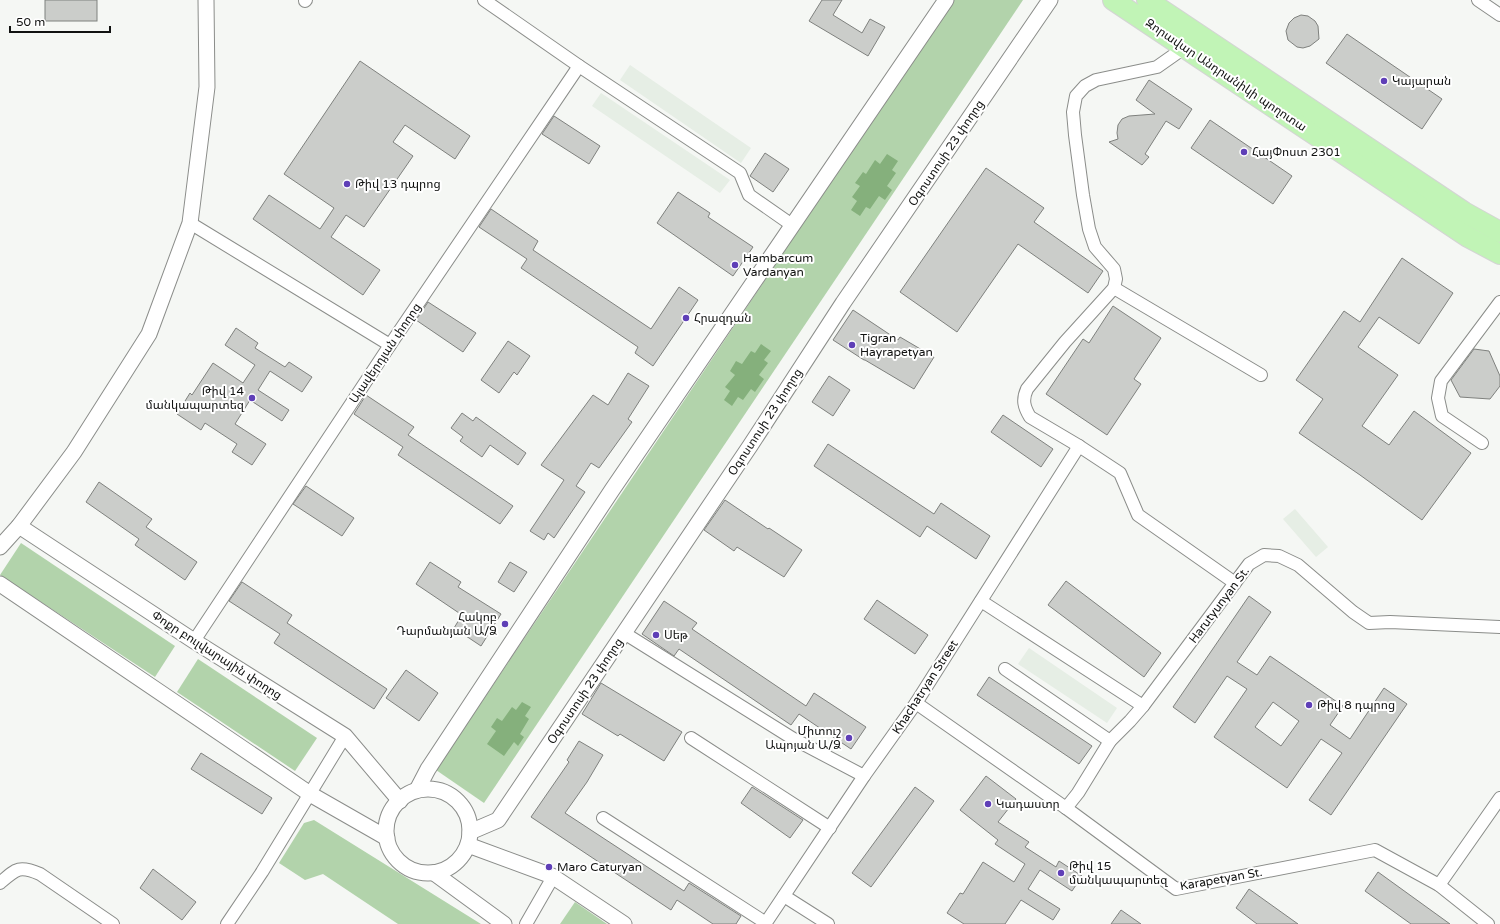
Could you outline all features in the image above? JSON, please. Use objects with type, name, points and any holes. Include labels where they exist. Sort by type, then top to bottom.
[{"type":"main road","name":"Զորավար Անդրանիկի պողոտա","points":[[1113,0],[1468,237],[1500,254]]},
{"type":"main road","name":"Զորավար Անդրանիկի պողոտա","points":[[1149,1],[1464,212],[1500,232]]},
{"type":"street","points":[[0,547],[19,526],[74,452],[149,334],[190,223],[207,87],[206,0]]},
{"type":"street","points":[[484,0],[579,66],[740,173],[749,195],[792,225]]},
{"type":"street","points":[[417,790],[428,769],[612,490],[946,0]]},
{"type":"street","name":"Օգոստոսի 23 փողոց","points":[[469,838],[498,820],[745,453],[843,303],[1050,0]]},
{"type":"street","points":[[1478,0],[1500,15]]},
{"type":"street","points":[[1184,48],[1157,67],[1096,80],[1085,86],[1076,96],[1073,112],[1075,135],[1089,229],[1095,247],[1114,269],[1116,279],[1114,288],[1065,342],[1027,389],[1024,397],[1025,410],[1030,417],[1079,446],[1120,473],[1138,515],[1235,583]]},
{"type":"street","name":"Ալավերդյան փողոց","points":[[194,641],[390,345],[579,66]]},
{"type":"street","points":[[190,223],[390,345]]},
{"type":"street","points":[[1114,288],[1261,375]]},
{"type":"street","points":[[1482,443],[1442,416],[1438,398],[1441,381],[1500,302]]},
{"type":"street","name":"Khachatryan Street","points":[[766,923],[864,776],[916,703],[1079,446]]},
{"type":"street","name":"Փոքր բուլվարային փողոց","points":[[19,526],[194,641],[345,736],[400,801]]},
{"type":"street","name":"Harutyunyan St.","points":[[1066,808],[1078,793],[1110,741],[1143,706],[1249,564],[1264,555],[1279,556],[1298,565],[1353,612],[1369,623],[1390,622],[1500,627]]},
{"type":"street","points":[[0,584],[310,794],[387,838]]},
{"type":"street","points":[[981,601],[1143,706]]},
{"type":"street","points":[[624,633],[792,738],[864,776]]},
{"type":"street","points":[[1004,669],[1110,741]]},
{"type":"street","name":"Karapetyan St.","points":[[916,703],[1066,808],[1176,889],[1375,850],[1439,885],[1488,924]]},
{"type":"street","points":[[227,924],[262,872],[345,736]]},
{"type":"street","points":[[691,738],[830,828]]},
{"type":"street","points":[[429,789],[445,793],[458,802],[467,816],[469,838],[463,855],[455,864],[445,870],[434,873],[418,872],[403,865],[393,853],[387,838],[389,818],[393,809],[406,796],[417,790],[429,789]]},
{"type":"street","points":[[1439,885],[1500,798]]},
{"type":"street","points":[[604,818],[766,923]]},
{"type":"street","points":[[469,838],[553,877],[624,924]]},
{"type":"street","points":[[0,883],[12,872],[26,868],[40,874],[113,924]]},
{"type":"street","points":[[434,873],[504,924]]},
{"type":"street","points":[[526,924],[553,877]]},
{"type":"street","points":[[784,896],[828,924]]},
{"type":"shaded area","points":[[953,0],[1023,0],[484,803],[436,770]]},
{"type":"shaded area","points":[[630,65],[751,148],[741,163],[620,80]]},
{"type":"shaded area","points":[[601,93],[730,180],[720,193],[592,106]]},
{"type":"shaded area","points":[[887,154],[898,161],[892,170],[896,173],[887,186],[892,190],[885,200],[879,196],[870,209],[866,207],[860,216],[851,210],[857,201],[852,197],[860,186],[855,183],[863,172],[866,174],[875,160],[880,164]]},
{"type":"shaded area","points":[[761,344],[771,351],[764,360],[768,363],[759,375],[764,379],[755,392],[751,389],[743,400],[738,397],[732,406],[724,400],[730,391],[725,387],[735,375],[730,371],[736,361],[742,364],[751,351],[755,353]]},
{"type":"shaded area","points":[[1295,509],[1328,547],[1316,557],[1283,519]]},
{"type":"shaded area","points":[[21,543],[175,646],[155,677],[0,575]]},
{"type":"shaded area","points":[[1029,648],[1117,708],[1107,723],[1018,664]]},
{"type":"shaded area","points":[[198,659],[317,738],[295,771],[177,692]]},
{"type":"shaded area","points":[[522,702],[531,707],[525,716],[529,719],[520,734],[524,737],[518,746],[514,742],[504,756],[487,744],[496,731],[491,727],[497,718],[502,721],[512,707],[516,710]]},
{"type":"shaded area","points":[[314,820],[481,924],[398,924],[323,874],[305,880],[279,863],[304,823]]},
{"type":"shaded area","points":[[575,902],[607,924],[560,924]]},
{"type":"building","points":[[45,0],[97,0],[97,21],[45,21]]},
{"type":"building","points":[[822,0],[842,0],[833,15],[862,33],[870,19],[885,27],[868,56],[809,21]]},
{"type":"building","points":[[1301,15],[1308,16],[1315,21],[1318,26],[1319,39],[1310,46],[1303,48],[1297,47],[1288,40],[1286,31],[1289,23],[1294,18]]},
{"type":"building","name":"Կայարան","points":[[1347,34],[1442,99],[1422,129],[1326,63]]},
{"type":"building","name":"Թիվ 13 դպրոց","points":[[360,61],[470,136],[455,159],[405,125],[393,142],[413,156],[364,227],[346,215],[331,237],[380,270],[363,295],[253,219],[269,195],[320,229],[334,208],[284,174]]},
{"type":"building","points":[[1149,80],[1192,109],[1179,129],[1166,121],[1145,154],[1149,157],[1142,165],[1109,142],[1118,139],[1118,125],[1122,119],[1129,116],[1155,114],[1136,100]]},
{"type":"building","points":[[554,116],[600,146],[589,164],[542,134]]},
{"type":"building","points":[[1210,120],[1292,176],[1273,204],[1191,148]]},
{"type":"building","points":[[765,153],[789,169],[773,192],[750,176]]},
{"type":"building","points":[[986,168],[1044,208],[1034,222],[1103,271],[1088,293],[1018,244],[957,332],[900,292]]},
{"type":"building","points":[[678,192],[710,213],[708,217],[753,247],[733,276],[657,223]]},
{"type":"building","points":[[491,209],[538,241],[533,250],[651,329],[679,287],[698,300],[653,366],[635,353],[638,347],[521,268],[527,259],[479,227]]},
{"type":"building","points":[[1402,258],[1453,293],[1419,344],[1379,317],[1358,347],[1398,375],[1362,426],[1389,445],[1414,411],[1471,453],[1422,520],[1299,433],[1323,399],[1296,380],[1344,311],[1360,322]]},
{"type":"building","points":[[428,302],[476,333],[463,352],[416,320]]},
{"type":"building","points":[[1113,306],[1161,338],[1134,379],[1141,384],[1107,435],[1046,394],[1083,339],[1089,343]]},
{"type":"building","points":[[853,310],[898,340],[900,337],[934,357],[914,389],[833,340]]},
{"type":"building","name":"Թիվ 14 մանկապարտեզ","points":[[236,328],[258,343],[255,348],[285,367],[289,362],[312,377],[302,392],[270,371],[258,390],[289,410],[282,421],[250,400],[235,424],[266,444],[252,465],[232,452],[237,444],[205,423],[201,430],[177,414],[190,393],[192,395],[213,363],[243,383],[255,365],[225,345]]},
{"type":"building","points":[[508,341],[530,356],[517,375],[514,372],[499,393],[481,380]]},
{"type":"building","points":[[1474,349],[1489,351],[1500,376],[1500,386],[1490,399],[1460,397],[1451,380]]},
{"type":"building","points":[[628,373],[649,386],[628,419],[632,422],[599,468],[591,463],[576,486],[585,492],[554,538],[548,533],[544,540],[530,531],[564,480],[541,465],[593,395],[608,405]]},
{"type":"building","points":[[829,376],[850,390],[833,416],[812,402]]},
{"type":"building","points":[[366,395],[414,427],[408,435],[513,506],[500,524],[398,455],[403,447],[354,414]]},
{"type":"building","points":[[462,413],[473,421],[476,417],[526,453],[518,465],[490,445],[482,457],[460,441],[463,437],[451,428]]},
{"type":"building","points":[[1003,415],[1053,449],[1041,467],[991,432]]},
{"type":"building","points":[[828,444],[934,514],[941,503],[990,536],[976,559],[927,526],[920,537],[814,466]]},
{"type":"building","points":[[99,482],[152,519],[146,527],[197,562],[185,580],[135,545],[139,539],[86,502]]},
{"type":"building","points":[[306,486],[354,518],[342,536],[293,504]]},
{"type":"building","points":[[725,500],[802,550],[784,577],[737,547],[734,551],[704,530]]},
{"type":"building","points":[[430,562],[461,582],[458,587],[501,614],[481,646],[454,628],[462,615],[416,584]]},
{"type":"building","points":[[510,562],[527,572],[514,592],[498,582]]},
{"type":"building","points":[[1066,581],[1161,653],[1144,677],[1048,605]]},
{"type":"building","points":[[242,582],[292,615],[287,623],[387,689],[374,709],[274,643],[280,634],[229,601]]},
{"type":"building","name":"Թիվ 8 դպրոց","points":[[1249,596],[1271,612],[1237,662],[1257,675],[1270,656],[1343,706],[1330,725],[1350,739],[1384,688],[1407,704],[1331,815],[1309,800],[1342,753],[1321,739],[1287,788],[1214,737],[1247,689],[1227,676],[1195,723],[1173,707]],"holes":[[[1273,702],[1299,721],[1281,746],[1255,727]]]},
{"type":"building","points":[[877,600],[928,635],[915,654],[864,619]]},
{"type":"building","points":[[664,601],[697,623],[692,629],[806,706],[814,693],[866,727],[851,749],[799,714],[791,725],[679,649],[674,656],[642,634]]},
{"type":"building","points":[[406,670],[438,693],[419,721],[386,698]]},
{"type":"building","points":[[989,677],[1092,746],[1079,764],[977,695]]},
{"type":"building","points":[[601,683],[682,732],[664,761],[620,734],[618,736],[582,714]]},
{"type":"building","points":[[579,741],[603,755],[587,782],[565,813],[684,891],[689,883],[741,916],[736,924],[713,924],[677,900],[671,910],[531,817],[569,762],[567,760]]},
{"type":"building","points":[[201,753],[272,798],[262,814],[191,769]]},
{"type":"building","name":"Թիվ 15 մանկապարտեզ","points":[[986,776],[1016,799],[998,822],[1029,842],[1025,847],[1056,867],[1059,861],[1082,876],[1072,891],[1040,870],[1028,889],[1060,909],[1053,920],[1021,900],[1005,924],[964,924],[947,913],[960,893],[963,894],[983,862],[1014,882],[1025,864],[995,844],[998,840],[960,810]]},
{"type":"building","points":[[752,787],[803,820],[790,838],[741,803]]},
{"type":"building","points":[[915,787],[934,801],[871,887],[852,873]]},
{"type":"building","points":[[153,869],[196,902],[182,920],[140,888]]},
{"type":"building","points":[[1378,872],[1450,924],[1411,924],[1365,891]]},
{"type":"building","points":[[1249,889],[1298,924],[1257,924],[1236,908]]},
{"type":"building","points":[[1121,910],[1141,924],[1111,924]]},
{"type":"place","name":"Կայարան","points":[[1384,81]]},
{"type":"place","name":"ՀայՓոստ 2301","points":[[1244,152]]},
{"type":"place","name":"Թիվ 13 դպրոց","points":[[347,184]]},
{"type":"place","name":"Hambarcum Vardanyan","points":[[735,265]]},
{"type":"place","name":"Հրազդան","points":[[686,318]]},
{"type":"place","name":"Tigran Hayrapetyan","points":[[852,345]]},
{"type":"place","name":"Թիվ 14 մանկապարտեզ","points":[[252,398]]},
{"type":"place","name":"Հակոբ Դարմանյան Ա/Ձ","points":[[505,624]]},
{"type":"place","name":"Սեթ","points":[[656,635]]},
{"type":"place","name":"Թիվ 8 դպրոց","points":[[1309,705]]},
{"type":"place","name":"Միտուշ Ապոյան Ա/Ձ","points":[[849,738]]},
{"type":"place","name":"Կադաստր","points":[[988,804]]},
{"type":"place","name":"Maro Caturyan","points":[[549,867]]},
{"type":"place","name":"Թիվ 15 մանկապարտեզ","points":[[1061,873]]}]
